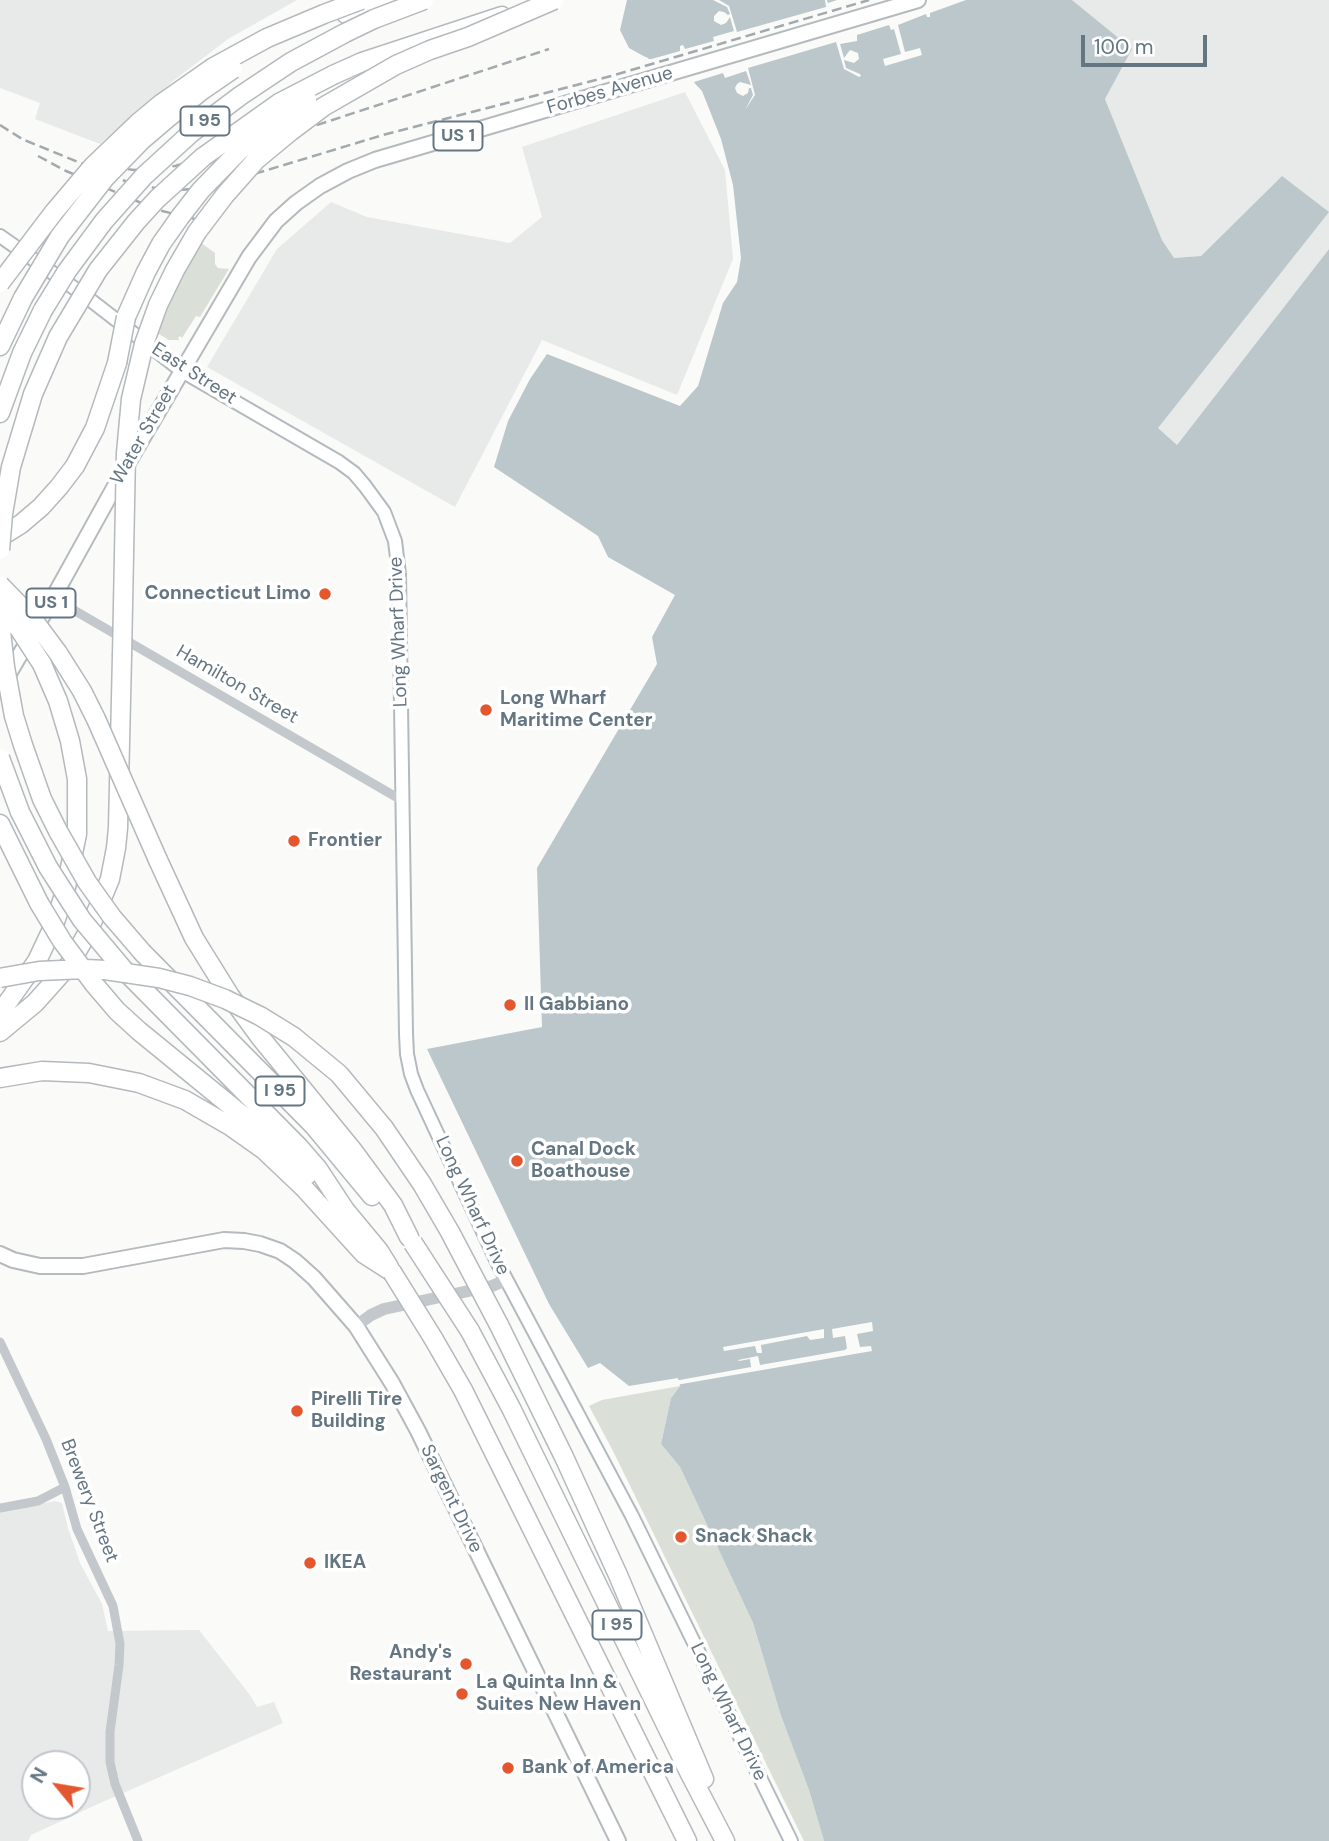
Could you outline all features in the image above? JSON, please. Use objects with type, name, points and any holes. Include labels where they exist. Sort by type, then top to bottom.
[{"type":"highway","points":[[0,283],[93,166],[162,103],[212,68],[267,38],[362,0]]},
{"type":"highway","points":[[0,346],[32,282],[60,236],[99,185],[142,140],[201,91],[258,55],[285,40],[386,0]]},
{"type":"highway","name":"I 95","points":[[0,413],[22,353],[51,297],[91,237],[144,176],[214,114],[265,78],[345,33],[424,0]]},
{"type":"highway","points":[[0,1032],[36,1003],[69,965],[88,932],[107,888],[118,828],[126,453],[133,391],[144,344],[158,305],[175,270],[197,232],[256,160],[323,107],[396,65],[553,0]]},
{"type":"highway","name":"I 95","points":[[0,550],[11,467],[33,394],[58,337],[98,270],[157,199],[203,157],[279,103],[333,75],[387,53],[553,0]]},
{"type":"highway","points":[[0,537],[41,507],[75,466],[95,428],[127,317],[161,244],[201,190],[252,139],[305,101],[333,75]]},
{"type":"highway","points":[[0,522],[34,499],[66,463],[88,424],[114,360]]},
{"type":"highway","points":[[0,585],[32,618],[78,684],[194,938],[230,996],[354,1152],[393,1205],[411,1240]]},
{"type":"highway","points":[[0,605],[20,630],[41,664],[58,701],[70,741],[77,779],[77,834],[65,892],[54,925],[37,961],[0,1013]]},
{"type":"highway","name":"I 95","points":[[0,622],[14,716],[23,745],[43,799],[87,882],[143,953],[305,1116],[385,1213],[411,1240],[470,1331],[496,1380],[689,1772],[726,1841]]},
{"type":"highway","name":"I 95","points":[[0,758],[33,840],[82,920],[124,970],[318,1169],[372,1252],[391,1272],[433,1338],[468,1399],[687,1841]]},
{"type":"highway","points":[[0,824],[39,903],[62,940],[117,1010],[145,1037],[275,1142],[310,1179],[345,1210]]},
{"type":"highway","points":[[0,978],[39,971],[105,970],[159,978],[190,986],[260,1016],[294,1037],[339,1074],[409,1162],[499,1325],[618,1575],[698,1764],[726,1841]]},
{"type":"highway","points":[[0,1078],[42,1071],[89,1073],[139,1083],[185,1100],[222,1120],[264,1150],[372,1252]]},
{"type":"main road","name":"Forbes Avenue","points":[[307,195],[348,171],[375,160],[918,0]]},
{"type":"main road","name":"Water Street","points":[[0,689],[182,370],[258,244],[286,211],[307,195]]},
{"type":"main road","name":"East Street","points":[[0,236],[76,289],[182,370],[339,462],[354,473],[384,512]]},
{"type":"main road","name":"Long Wharf Drive","points":[[384,512],[395,541],[400,573],[406,1034],[411,1074],[506,1280],[632,1516],[791,1841]]},
{"type":"main road","name":"Sargent Drive","points":[[0,1254],[40,1266],[82,1266],[224,1240],[244,1241],[280,1251],[314,1278],[356,1326],[418,1431],[618,1841]]},
{"type":"street","name":"Hamilton Street","points":[[53,598],[403,801]]},
{"type":"street","points":[[356,1326],[384,1309],[492,1286],[506,1280]]},
{"type":"street","name":"Brewery Street","points":[[0,1342],[42,1431],[65,1487],[77,1529],[108,1593],[117,1623],[119,1665],[109,1746],[112,1775],[138,1841]]},
{"type":"street","points":[[0,1508],[38,1501],[65,1487]]},
{"type":"shaded area","points":[[0,0],[297,0],[228,39],[173,81],[100,144],[35,119],[40,103],[0,88]]},
{"type":"shaded area","points":[[627,0],[1072,0],[1132,49],[1105,99],[1162,240],[1174,258],[1201,256],[1282,176],[1329,212],[1158,428],[1177,445],[1329,249],[1329,1841],[824,1841],[809,1790],[781,1716],[753,1623],[680,1467],[661,1444],[671,1398],[680,1386],[678,1378],[629,1386],[600,1363],[588,1368],[549,1304],[427,1049],[542,1027],[537,868],[657,664],[652,637],[675,595],[608,557],[598,536],[494,467],[508,421],[530,379],[547,354],[680,406],[698,386],[723,303],[737,282],[741,258],[733,185],[721,139],[702,91],[681,69],[649,59],[629,48],[620,30]]},
{"type":"shaded area","points":[[1072,0],[1329,0],[1329,249],[1177,445],[1158,428],[1282,176],[1201,256],[1174,258],[1162,240],[1105,99],[1131,49]]},
{"type":"shaded area","points":[[685,92],[725,170],[733,259],[677,395],[542,340],[455,507],[207,367],[277,249],[331,202],[367,217],[510,243],[542,217],[522,147]]},
{"type":"shaded area","points":[[200,242],[215,253],[215,264],[218,268],[229,269],[200,317],[196,316],[182,338],[180,336],[179,340],[169,340],[157,333],[179,279]]},
{"type":"shaded area","points":[[680,1386],[671,1398],[661,1444],[680,1467],[753,1623],[781,1716],[809,1790],[824,1841],[804,1841],[589,1406],[602,1400]]},
{"type":"shaded area","points":[[55,1501],[62,1503],[80,1563],[102,1604],[108,1631],[199,1630],[257,1707],[274,1702],[283,1723],[91,1807],[91,1750],[21,1750],[21,1820],[63,1820],[31,1835],[28,1841],[0,1841],[0,1512]]},
{"type":"pier","points":[[713,0],[719,0],[729,6],[737,32],[826,7],[825,0],[828,3],[837,0],[966,0],[930,13],[930,17],[926,14],[898,25],[905,52],[920,48],[922,55],[885,66],[883,59],[901,54],[894,29],[891,30],[889,25],[857,35],[857,41],[840,44],[844,58],[850,50],[858,53],[859,59],[854,63],[844,60],[846,68],[860,74],[859,77],[844,69],[836,42],[748,68],[755,95],[745,110],[753,95],[751,88],[743,96],[737,93],[735,88],[740,82],[751,85],[746,71],[725,78],[723,73],[694,82],[697,87],[694,87],[679,72],[647,62],[643,58],[647,57],[648,60],[680,51],[680,46],[683,45],[685,49],[714,41],[713,37],[734,31],[730,17],[721,25],[714,21],[714,16],[719,11],[730,14],[727,7]]},
{"type":"pier","points":[[872,1322],[873,1331],[857,1334],[860,1347],[871,1346],[872,1351],[676,1385],[675,1382],[647,1386],[751,1367],[750,1359],[738,1360],[758,1356],[760,1365],[845,1350],[845,1336],[833,1338],[832,1329]]},
{"type":"pier","points":[[824,1329],[824,1338],[810,1340],[807,1336],[761,1345],[762,1353],[757,1353],[755,1346],[724,1351],[723,1347]]},
{"type":"railway","points":[[0,125],[22,139],[122,180],[146,187],[178,190],[208,188],[383,135],[611,76],[869,0]]},
{"type":"railway","points":[[98,165],[134,170],[175,166],[311,127],[549,49]]},
{"type":"railway","points":[[38,156],[66,171],[158,210],[199,220]]},
{"type":"place","name":"Connecticut Limo","points":[[325,594]]},
{"type":"place","name":"Long Wharf Maritime Center","points":[[486,710]]},
{"type":"place","name":"Frontier","points":[[294,841]]},
{"type":"place","name":"Il Gabbiano","points":[[510,1005]]},
{"type":"place","name":"Canal Dock Boathouse","points":[[517,1161]]},
{"type":"place","name":"Pirelli Tire Building","points":[[297,1411]]},
{"type":"place","name":"Snack Shack","points":[[681,1537]]},
{"type":"place","name":"IKEA","points":[[310,1563]]},
{"type":"place","name":"Andy's Restaurant","points":[[466,1664]]},
{"type":"place","name":"La Quinta Inn & Suites New Haven","points":[[462,1694]]},
{"type":"place","name":"Bank of America","points":[[508,1768]]}]
